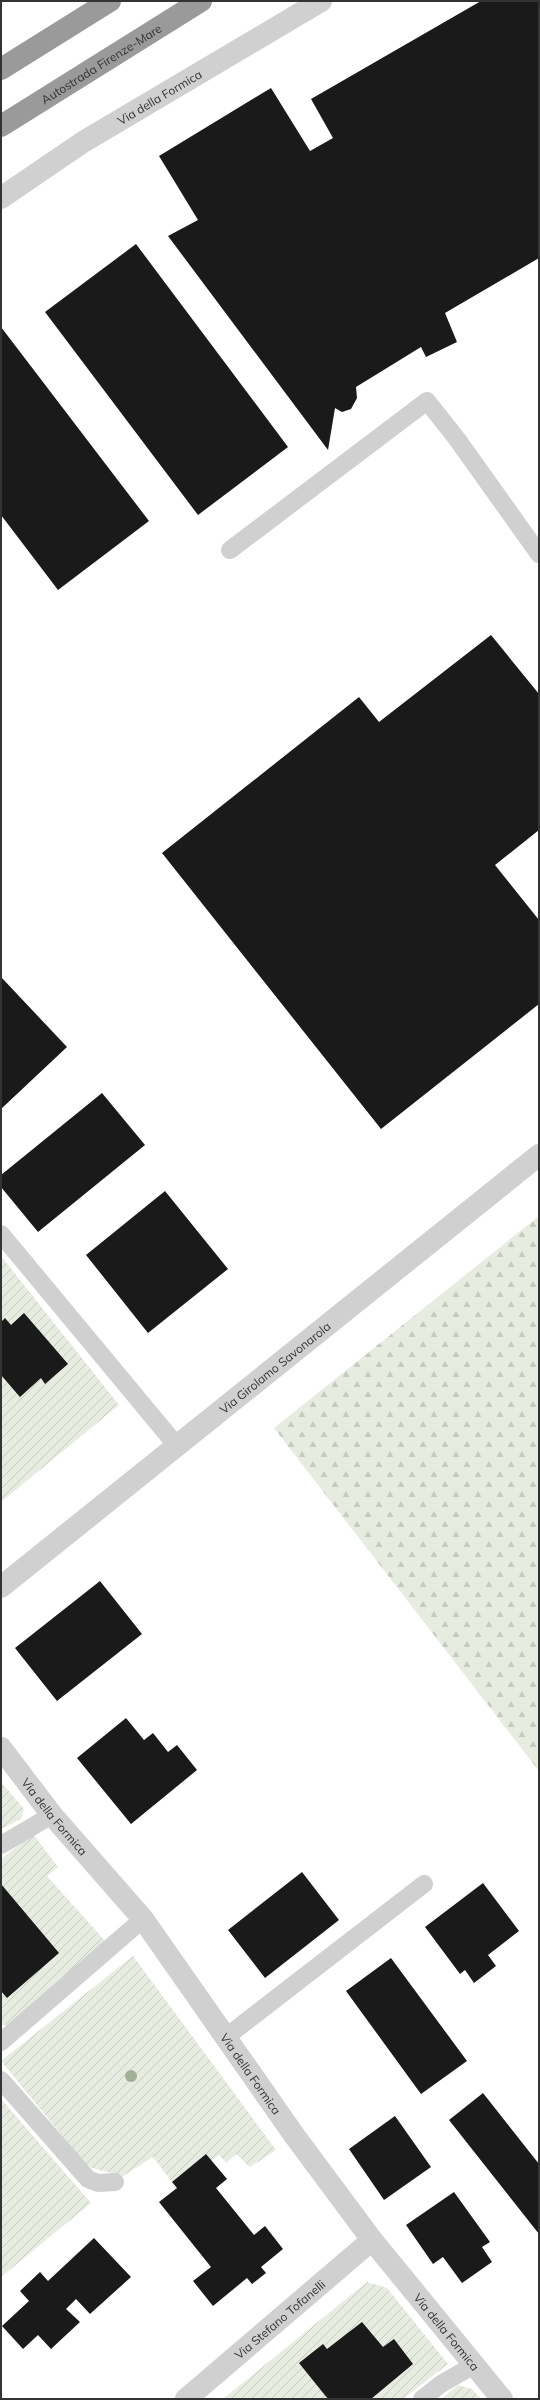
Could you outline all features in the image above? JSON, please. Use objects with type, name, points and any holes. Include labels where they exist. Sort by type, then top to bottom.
[{"type":"highway","points":[[1,69],[110,1]]},
{"type":"highway","name":"Autostrada Firenze-Mare","points":[[1,126],[201,1]]},
{"type":"street","name":"Via della Formica","points":[[1,198],[83,142],[321,1]]},
{"type":"street","name":"Via Girolamo Savonarola","points":[[4,1583],[539,1155]]},
{"type":"street","points":[[1,1602],[33,1561]]},
{"type":"street","name":"Via della Formica","points":[[1,1748],[52,1815],[143,1919],[372,2240],[502,2399]]},
{"type":"street","name":"Via Stefano Tofanelli","points":[[186,2399],[372,2240]]},
{"type":"lane","points":[[230,550],[427,400],[457,439],[539,554]]},
{"type":"lane","points":[[1,1234],[177,1446]]},
{"type":"lane","points":[[1,1845],[52,1815]]},
{"type":"lane","points":[[226,2037],[424,1884]]},
{"type":"lane","points":[[1,2042],[143,1919]]},
{"type":"lane","points":[[1,2080],[88,2179],[98,2183],[115,2182]]},
{"type":"lane","points":[[422,2399],[441,2384],[474,2365]]},
{"type":"green space","points":[[539,1216],[539,1771],[274,1428]]},
{"type":"green space","points":[[1,1256],[119,1405],[1,1502]]},
{"type":"green space","points":[[1,1782],[24,1809],[21,1819],[1,1829]]},
{"type":"green space","points":[[33,1834],[58,1867],[47,1876],[106,1942],[8,2026],[1,2024],[1,1859]]},
{"type":"green space","points":[[133,1956],[276,2150],[250,2167],[236,2154],[226,2163],[219,2155],[211,2161],[206,2154],[172,2182],[153,2157],[123,2176],[92,2168],[83,2161],[1,2061]]},
{"type":"green space","points":[[1,2099],[91,2203],[1,2277]]},
{"type":"green space","points":[[367,2282],[387,2288],[448,2364],[403,2399],[223,2399]]},
{"type":"green space","points":[[458,2385],[472,2389],[481,2399],[441,2399]]},
{"type":"building","points":[[481,1],[539,1],[539,258],[445,313],[457,342],[426,357],[421,347],[356,387],[357,398],[351,409],[342,412],[335,408],[328,450],[168,236],[198,220],[159,156],[271,88],[310,151],[333,138],[311,99]]},
{"type":"building","points":[[136,244],[288,447],[198,515],[45,312]]},
{"type":"building","points":[[1,327],[149,521],[58,590],[1,515]]},
{"type":"building","points":[[491,635],[539,694],[539,830],[495,865],[539,920],[539,1004],[381,1129],[162,853],[359,697],[379,722]]},
{"type":"building","points":[[1,977],[67,1047],[1,1109]]},
{"type":"building","points":[[102,1093],[145,1145],[38,1232],[1,1187],[1,1175]]},
{"type":"building","points":[[165,1191],[228,1269],[148,1333],[86,1255]]},
{"type":"building","points":[[24,1313],[68,1364],[45,1384],[41,1378],[20,1397],[1,1375],[1,1322],[5,1318],[11,1325]]},
{"type":"building","points":[[100,1581],[142,1634],[57,1701],[15,1648]]},
{"type":"building","points":[[126,1718],[144,1740],[153,1733],[168,1752],[177,1745],[197,1770],[131,1824],[77,1758]]},
{"type":"building","points":[[302,1872],[339,1920],[265,1978],[228,1930]]},
{"type":"building","points":[[483,1883],[519,1931],[488,1955],[496,1966],[474,1983],[465,1970],[460,1974],[425,1927]]},
{"type":"building","points":[[1,1884],[59,1953],[7,1998],[1,1991]]},
{"type":"building","points":[[391,1958],[467,2061],[421,2094],[346,1991]]},
{"type":"building","points":[[483,2093],[539,2164],[539,2234],[449,2120]]},
{"type":"building","points":[[395,2116],[431,2167],[384,2200],[349,2149]]},
{"type":"building","points":[[206,2154],[227,2179],[216,2188],[254,2235],[265,2226],[283,2249],[261,2267],[266,2273],[252,2284],[247,2278],[213,2306],[193,2281],[211,2267],[159,2202],[177,2188],[172,2182]]},
{"type":"building","points":[[454,2192],[490,2242],[482,2247],[492,2262],[462,2283],[443,2257],[433,2264],[406,2225]]},
{"type":"building","points":[[94,2238],[131,2277],[90,2314],[76,2299],[66,2309],[80,2322],[51,2349],[38,2335],[23,2349],[2,2326],[29,2301],[20,2291],[40,2272],[48,2281]]},
{"type":"building","points":[[362,2322],[383,2347],[394,2339],[413,2364],[371,2399],[328,2399],[299,2363],[323,2344],[327,2349]]}]
